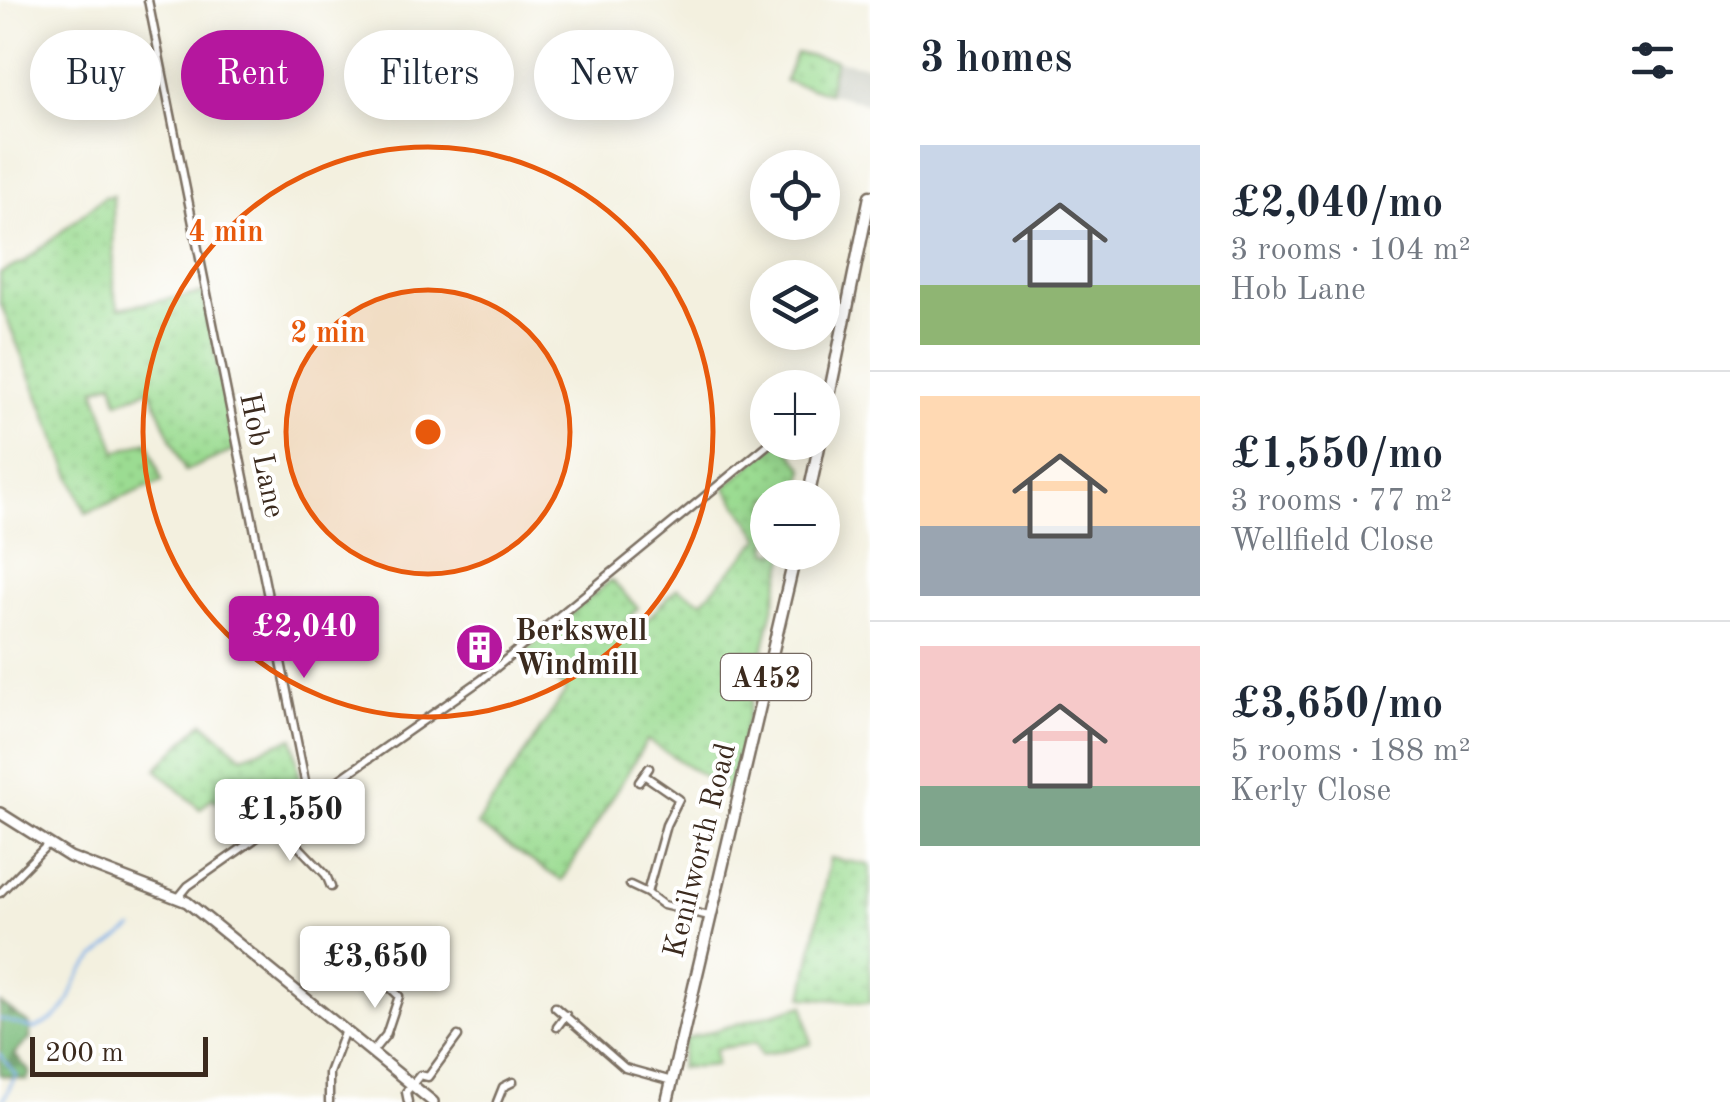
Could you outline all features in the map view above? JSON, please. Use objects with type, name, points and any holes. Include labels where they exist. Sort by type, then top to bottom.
[{"type":"highway","points":[[832,370],[870,196]]},
{"type":"highway","name":"Kenilworth Road","points":[[667,1102],[792,570]]},
{"type":"main road","points":[[0,813],[47,845],[110,874],[179,897],[433,1102]]},
{"type":"street","name":"Hob Lane","points":[[148,0],[310,801]]},
{"type":"street","points":[[179,897],[188,886],[481,680],[750,459]]},
{"type":"street","points":[[644,775],[680,799],[666,824],[647,894]]},
{"type":"street","points":[[277,824],[330,873],[331,887]]},
{"type":"street","points":[[0,892],[47,845]]},
{"type":"street","points":[[630,885],[662,905],[709,916]]},
{"type":"street","points":[[372,971],[399,996],[386,1035],[372,1052]]},
{"type":"street","points":[[374,985],[380,977]]},
{"type":"street","points":[[556,1007],[625,1068],[672,1081]]},
{"type":"street","points":[[557,1027],[566,1015]]},
{"type":"street","points":[[329,1102],[329,1073],[345,1030]]},
{"type":"street","points":[[408,1102],[405,1096],[412,1085],[420,1075],[428,1077],[458,1036]]},
{"type":"street","points":[[450,1045],[458,1051]]},
{"type":"street","points":[[497,1102],[503,1087],[512,1082]]},
{"type":"shaded area","points":[[835,60],[870,66],[870,104],[828,93]]},
{"type":"green space","points":[[796,53],[835,60],[828,93],[785,81]]},
{"type":"green space","points":[[113,196],[114,291],[119,308],[203,293],[235,450],[185,471],[150,389],[118,402],[113,382],[95,389],[116,452],[148,441],[162,481],[86,513],[0,302],[0,273],[24,262],[104,197]]},
{"type":"green space","points":[[758,460],[797,460],[804,468],[802,480],[750,480],[750,522],[725,487]]},
{"type":"green space","points":[[750,550],[750,570],[782,570],[730,793],[647,740],[562,881],[477,825],[566,691],[526,651],[611,580],[638,608],[624,623],[633,634],[677,588],[702,601]]},
{"type":"green space","points":[[203,722],[242,756],[293,738],[303,797],[259,832],[212,798],[200,809],[156,769]]},
{"type":"green space","points":[[830,858],[870,865],[870,1003],[803,997]]},
{"type":"green space","points":[[0,1003],[30,1025],[30,1039],[14,1054],[30,1072],[27,1080],[0,1075]]},
{"type":"green space","points":[[804,1005],[811,1044],[761,1055],[756,1043],[715,1049],[716,1065],[680,1068],[684,1039]]},
{"type":"waterway","points":[[0,1019],[34,1029],[49,1022],[65,1007],[89,964],[133,928]]},
{"type":"waterway","points":[[0,1054],[16,1075],[2,1102]]},
{"type":"place","name":"Berkswell Windmill","points":[[480,647]]}]
